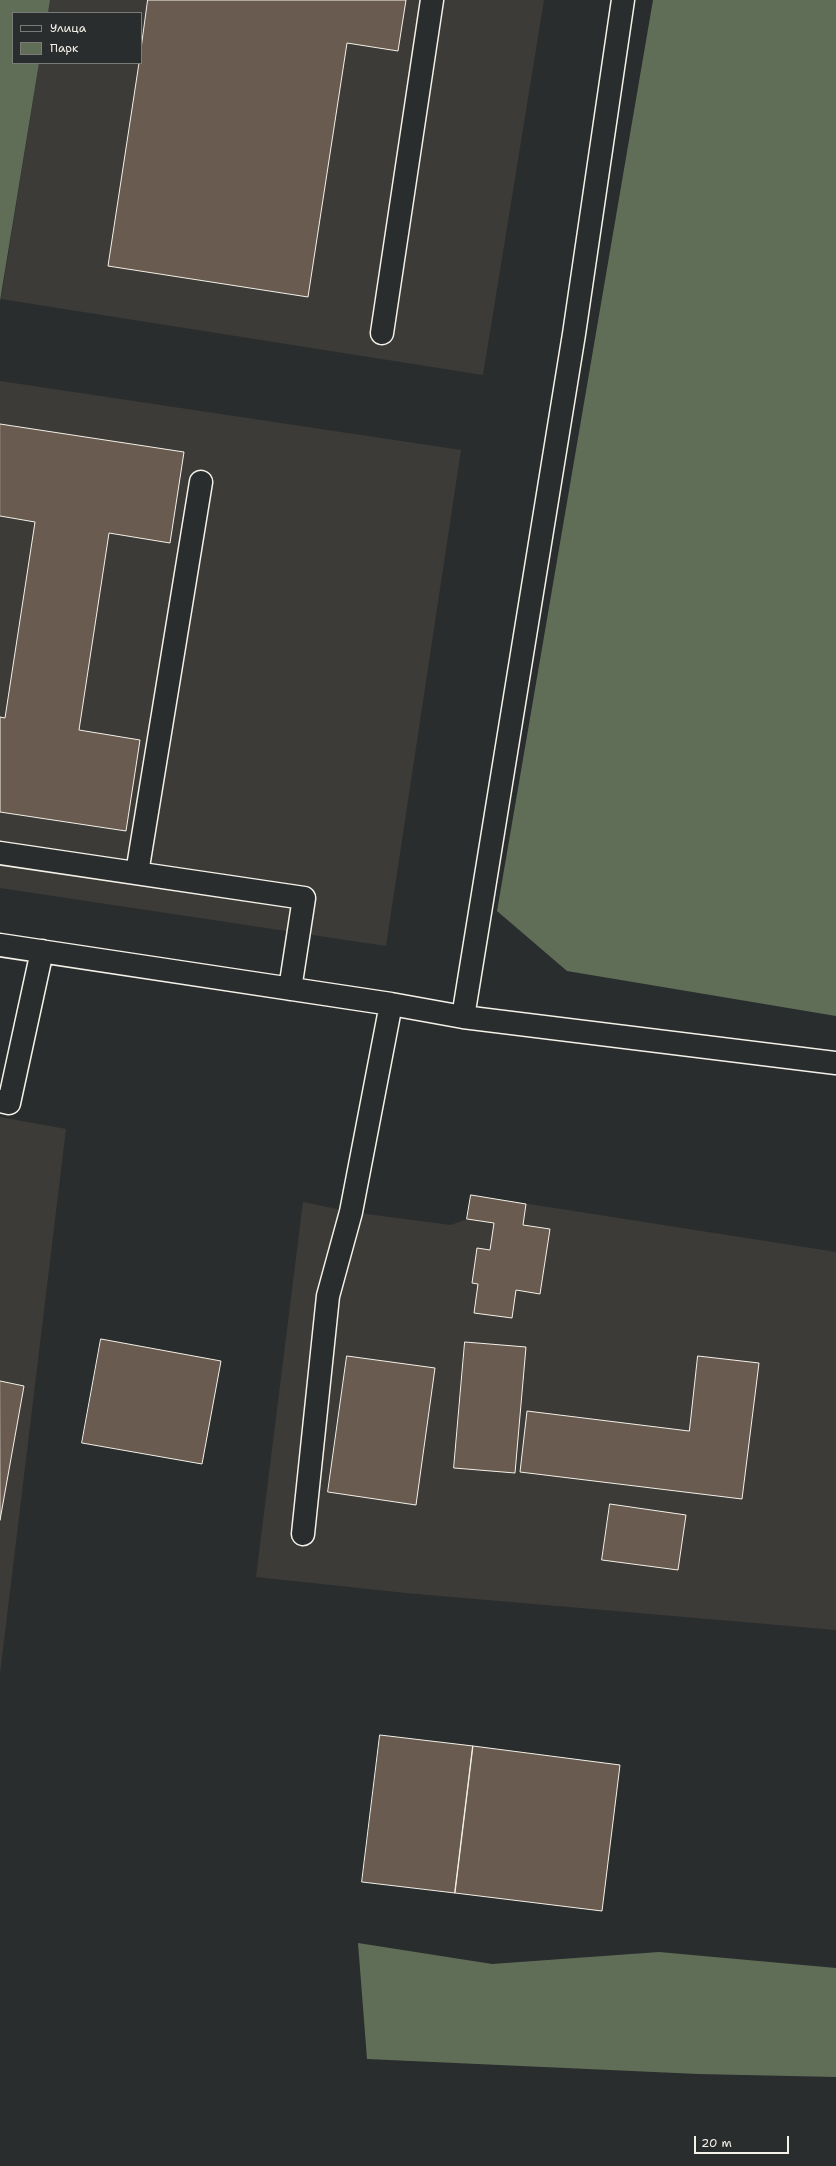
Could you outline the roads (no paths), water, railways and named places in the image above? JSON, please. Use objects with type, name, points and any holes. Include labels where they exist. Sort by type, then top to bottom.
[{"type":"street","points":[[382,333],[432,0]]},
{"type":"street","points":[[463,1017],[574,334],[623,0]]},
{"type":"street","points":[[137,873],[201,482]]},
{"type":"street","points":[[0,853],[304,898],[290,989]]},
{"type":"street","points":[[0,945],[391,1004],[463,1017],[836,1063]]},
{"type":"street","points":[[0,1101],[9,1103],[42,952]]},
{"type":"street","points":[[303,1534],[328,1296],[352,1212],[391,1004]]}]
